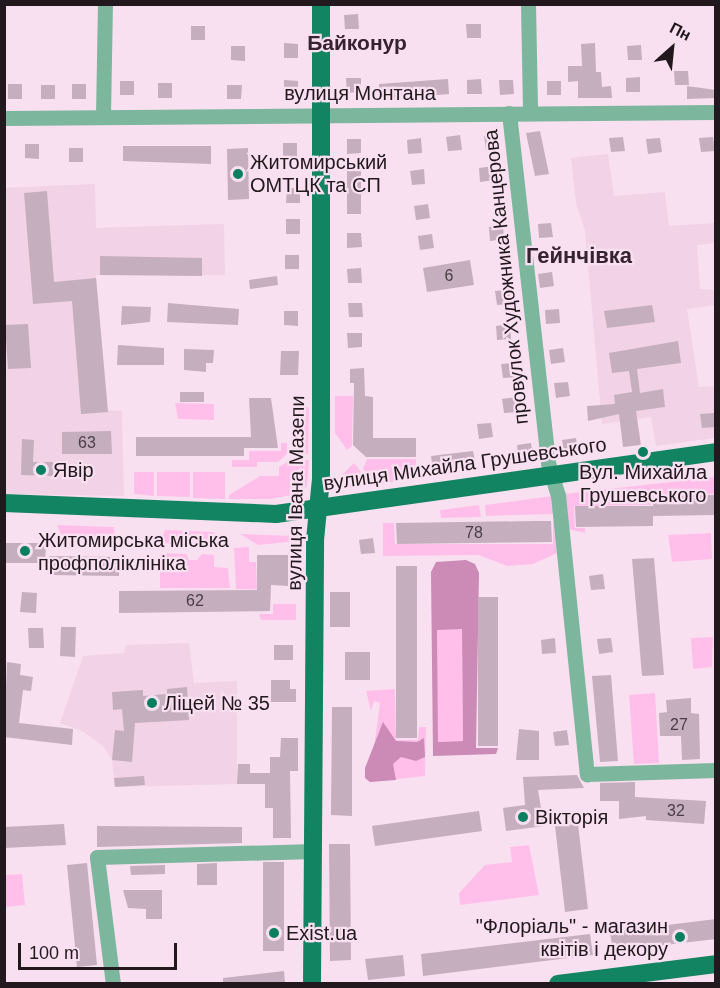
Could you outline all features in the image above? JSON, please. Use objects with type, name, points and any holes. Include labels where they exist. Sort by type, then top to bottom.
[{"type":"main road","name":"вулиця Івана Мазепи","points":[[312,984],[321,4]]},
{"type":"main road","name":"вулиця Михайла Грушевського","points":[[4,510],[263,522],[716,452]]},
{"type":"main road","name":"вулиця Михайла Грушевського","points":[[553,477],[716,462]]},
{"type":"main road","name":"вулиця Михайла Грушевського","points":[[4,502],[264,514],[318,512]]},
{"type":"main road","points":[[558,984],[716,964]]},
{"type":"main road","points":[[616,984],[716,972]]},
{"type":"street","points":[[103,116],[105,4]]},
{"type":"street","points":[[528,4],[530,112]]},
{"type":"street","name":"вулиця Монтана","points":[[4,118],[716,112]]},
{"type":"street","name":"провулок Художника Канцерова","points":[[509,113],[587,774],[716,770]]},
{"type":"street","points":[[113,984],[97,857],[314,851]]},
{"type":"shaded area","points":[[608,154],[614,196],[665,192],[669,226],[715,223],[715,243],[697,245],[700,289],[715,290],[715,305],[687,309],[699,387],[715,386],[715,438],[656,446],[651,417],[602,424],[585,231],[576,203],[571,158]]},
{"type":"shaded area","points":[[95,184],[96,228],[224,224],[225,275],[96,275],[108,410],[122,411],[124,496],[5,494],[4,188]]},
{"type":"shaded area","points":[[335,396],[353,396],[352,446],[347,450],[335,433]]},
{"type":"shaded area","points":[[298,401],[309,408],[308,454],[293,454],[292,408]]},
{"type":"shaded area","points":[[175,403],[214,404],[214,420],[178,419]]},
{"type":"shaded area","points":[[281,443],[287,443],[287,454],[278,462],[257,462],[257,467],[232,467],[232,460],[249,460],[249,451],[281,451]]},
{"type":"shaded area","points":[[367,459],[416,459],[416,477],[376,485],[363,469]]},
{"type":"shaded area","points":[[290,460],[309,460],[307,486],[301,493],[271,499],[229,499],[229,495],[260,476],[279,476],[279,467]]},
{"type":"shaded area","points":[[354,463],[372,486],[350,488],[344,482],[343,474]]},
{"type":"shaded area","points":[[134,472],[154,472],[154,496],[134,494]]},
{"type":"shaded area","points":[[157,472],[190,472],[190,497],[157,496]]},
{"type":"shaded area","points":[[193,472],[225,472],[225,499],[193,498]]},
{"type":"shaded area","points":[[715,477],[715,494],[652,495],[651,505],[574,506],[575,528],[585,528],[585,533],[569,529],[564,494]]},
{"type":"shaded area","points":[[552,496],[554,514],[486,516],[485,505]]},
{"type":"shaded area","points":[[479,505],[481,517],[441,518],[440,510]]},
{"type":"shaded area","points":[[553,521],[558,521],[557,553],[533,564],[507,566],[479,555],[383,556],[383,523],[394,523],[395,544],[553,544]]},
{"type":"shaded area","points":[[57,525],[114,527],[115,540],[70,539],[61,535]]},
{"type":"shaded area","points":[[165,530],[213,532],[219,536],[219,545],[202,548],[202,544],[160,543]]},
{"type":"shaded area","points":[[711,533],[712,559],[672,562],[668,535]]},
{"type":"shaded area","points":[[240,534],[294,536],[298,541],[258,545]]},
{"type":"shaded area","points":[[249,547],[249,562],[256,562],[257,589],[236,589],[234,548]]},
{"type":"shaded area","points":[[160,553],[186,554],[189,560],[197,560],[202,554],[214,555],[214,567],[228,568],[230,588],[160,588]]},
{"type":"shaded area","points":[[466,560],[475,564],[479,573],[476,748],[498,748],[496,754],[433,756],[431,572],[436,562]],"holes":[[[462,629],[463,741],[438,742],[437,630]]]},
{"type":"shaded area","points":[[273,604],[296,604],[296,620],[261,620],[259,614],[273,614]]},
{"type":"shaded area","points":[[437,629],[462,629],[463,741],[437,742]]},
{"type":"shaded area","points":[[713,637],[712,667],[693,669],[691,638]]},
{"type":"shaded area","name":"Ліцей № 35","points":[[189,643],[194,683],[237,681],[237,784],[115,787],[112,760],[103,746],[82,731],[60,723],[83,656],[124,653],[126,645]]},
{"type":"shaded area","points":[[395,689],[396,740],[418,740],[419,727],[426,727],[425,776],[370,782],[365,778],[365,768],[373,755],[380,703],[374,701],[371,711],[366,691]]},
{"type":"shaded area","points":[[655,693],[659,763],[634,764],[629,695]]},
{"type":"shaded area","points":[[383,722],[396,741],[417,742],[424,738],[425,757],[416,761],[401,757],[393,764],[396,780],[370,782],[365,778],[365,768]]},
{"type":"shaded area","points":[[529,845],[539,895],[460,905],[459,893],[485,865],[512,862],[510,847]]},
{"type":"shaded area","points":[[22,874],[25,905],[5,907],[5,875]]},
{"type":"building","points":[[358,14],[359,29],[345,29],[344,15]]},
{"type":"building","points":[[466,24],[481,24],[481,38],[467,38]]},
{"type":"building","points":[[191,26],[205,26],[205,40],[191,40]]},
{"type":"building","points":[[284,43],[298,44],[298,58],[284,58]]},
{"type":"building","points":[[595,43],[596,72],[601,72],[602,87],[611,86],[612,98],[578,98],[578,81],[568,82],[568,66],[582,66],[581,44]]},
{"type":"building","points":[[641,45],[642,60],[628,60],[627,46]]},
{"type":"building","points":[[231,46],[245,46],[245,61],[231,60]]},
{"type":"building","points":[[674,71],[688,71],[689,85],[675,85]]},
{"type":"building","points":[[640,77],[640,92],[626,92],[626,78]]},
{"type":"building","points":[[346,78],[361,78],[361,92],[347,93]]},
{"type":"building","points":[[448,79],[449,94],[379,100],[379,84]]},
{"type":"building","points":[[481,79],[482,94],[467,94],[467,80]]},
{"type":"building","points":[[284,80],[298,81],[298,95],[284,95]]},
{"type":"building","points":[[499,80],[513,80],[514,94],[500,95]]},
{"type":"building","points":[[120,81],[134,81],[134,95],[120,95]]},
{"type":"building","points":[[547,81],[561,81],[561,95],[547,95]]},
{"type":"building","points":[[158,83],[172,83],[172,98],[158,98]]},
{"type":"building","points":[[8,84],[22,84],[22,99],[8,99]]},
{"type":"building","points":[[72,84],[86,84],[86,99],[72,99]]},
{"type":"building","points":[[41,85],[55,85],[55,99],[41,99]]},
{"type":"building","points":[[227,85],[242,85],[241,99],[227,99]]},
{"type":"building","points":[[687,86],[716,90],[716,98],[687,99]]},
{"type":"building","points":[[540,131],[549,174],[535,176],[526,133]]},
{"type":"building","points":[[498,134],[500,149],[486,150],[484,136]]},
{"type":"building","points":[[460,135],[462,150],[448,151],[446,137]]},
{"type":"building","points":[[623,137],[625,151],[611,152],[609,138]]},
{"type":"building","points":[[713,137],[715,151],[701,152],[699,138]]},
{"type":"building","points":[[421,138],[422,153],[408,154],[407,140]]},
{"type":"building","points":[[660,138],[662,152],[648,154],[646,139]]},
{"type":"building","points":[[347,139],[361,139],[361,153],[347,154]]},
{"type":"building","points":[[283,143],[297,143],[297,157],[283,157]]},
{"type":"building","points":[[25,144],[39,144],[39,159],[25,158]]},
{"type":"building","points":[[123,146],[211,146],[211,164],[123,161]]},
{"type":"building","points":[[69,148],[83,148],[83,162],[69,162]]},
{"type":"building","name":"Житомирський ОМТЦК та СП","points":[[248,148],[249,199],[228,200],[227,149]]},
{"type":"building","points":[[493,166],[494,180],[480,182],[479,168]]},
{"type":"building","points":[[424,169],[425,184],[412,185],[410,171]]},
{"type":"building","points":[[347,171],[361,171],[361,214],[347,214]]},
{"type":"building","points":[[287,188],[300,188],[300,203],[286,203]]},
{"type":"building","points":[[47,191],[54,282],[96,278],[108,412],[81,414],[72,301],[33,304],[24,193]]},
{"type":"building","points":[[428,204],[430,218],[416,220],[414,206]]},
{"type":"building","points":[[286,219],[300,219],[300,234],[286,234]]},
{"type":"building","points":[[551,223],[553,237],[539,238],[538,224]]},
{"type":"building","points":[[503,225],[504,239],[490,241],[489,227]]},
{"type":"building","points":[[347,233],[361,233],[362,247],[347,248]]},
{"type":"building","points":[[432,234],[434,248],[420,250],[418,236]]},
{"type":"building","points":[[285,255],[299,255],[299,269],[285,269]]},
{"type":"building","points":[[100,256],[202,258],[202,276],[100,275]]},
{"type":"building","points":[[470,260],[474,285],[427,292],[423,268]]},
{"type":"building","points":[[361,268],[362,283],[348,283],[347,269]]},
{"type":"building","points":[[552,272],[554,286],[540,288],[538,274]]},
{"type":"building","points":[[277,276],[278,285],[250,289],[249,280]]},
{"type":"building","points":[[509,290],[511,304],[497,305],[495,291]]},
{"type":"building","points":[[168,303],[239,309],[238,325],[167,322]]},
{"type":"building","points":[[348,303],[362,303],[363,317],[349,317]]},
{"type":"building","points":[[652,305],[655,322],[607,328],[604,311]]},
{"type":"building","points":[[122,306],[151,307],[150,322],[121,325]]},
{"type":"building","points":[[559,309],[560,323],[546,324],[545,310]]},
{"type":"building","points":[[284,311],[298,311],[298,326],[284,325]]},
{"type":"building","points":[[28,324],[31,368],[8,369],[5,325]]},
{"type":"building","points":[[510,324],[511,339],[497,340],[496,326]]},
{"type":"building","points":[[347,333],[362,333],[362,347],[348,348]]},
{"type":"building","points":[[678,341],[681,363],[637,369],[640,393],[663,389],[665,407],[636,411],[641,445],[623,447],[619,414],[588,421],[587,406],[615,404],[614,395],[632,392],[629,371],[612,373],[609,353]]},
{"type":"building","points":[[118,345],[164,348],[164,365],[117,365]]},
{"type":"building","points":[[563,348],[565,362],[551,364],[549,350]]},
{"type":"building","points":[[184,349],[214,350],[213,363],[206,363],[206,372],[184,370]]},
{"type":"building","points":[[281,351],[299,351],[298,375],[280,375]]},
{"type":"building","points":[[515,363],[517,377],[503,378],[501,364]]},
{"type":"building","points":[[364,368],[365,396],[373,397],[373,438],[416,438],[416,457],[366,457],[353,445],[354,383],[350,383],[350,369]]},
{"type":"building","points":[[568,382],[570,396],[556,398],[554,383]]},
{"type":"building","points":[[180,392],[204,392],[204,402],[180,402]]},
{"type":"building","points":[[516,397],[518,412],[504,413],[502,399]]},
{"type":"building","points":[[249,398],[271,398],[278,448],[244,448],[244,456],[136,456],[136,437],[251,437]]},
{"type":"building","points":[[714,413],[716,427],[702,428],[700,414]]},
{"type":"building","points":[[491,423],[493,437],[479,439],[477,424]]},
{"type":"building","points":[[111,431],[112,454],[62,454],[62,432]]},
{"type":"building","points":[[576,438],[578,452],[564,454],[562,440]]},
{"type":"building","points":[[22,439],[34,440],[33,462],[53,462],[53,476],[21,475]]},
{"type":"building","points":[[531,443],[533,458],[519,460],[517,445]]},
{"type":"building","points":[[473,451],[476,465],[433,470],[431,456]]},
{"type":"building","points":[[716,495],[716,515],[653,516],[653,526],[576,527],[575,506],[653,506],[653,496]]},
{"type":"building","points":[[551,521],[552,542],[397,544],[396,523]]},
{"type":"building","points":[[373,538],[375,553],[361,554],[359,540]]},
{"type":"building","name":"Житомирська міська профполіклініка","points":[[4,543],[46,543],[45,563],[4,563]]},
{"type":"building","points":[[257,555],[288,555],[288,586],[271,585],[270,611],[119,613],[119,591],[257,590]]},
{"type":"building","points":[[49,556],[119,557],[119,576],[49,575]]},
{"type":"building","points":[[654,558],[664,675],[642,676],[632,559]]},
{"type":"building","points":[[396,566],[417,566],[417,738],[396,738]]},
{"type":"building","points":[[603,574],[605,589],[591,590],[589,576]]},
{"type":"building","points":[[22,592],[37,593],[36,613],[20,612]]},
{"type":"building","points":[[330,592],[350,592],[350,627],[330,627]]},
{"type":"building","points":[[478,597],[498,597],[498,746],[478,746]]},
{"type":"building","points":[[61,627],[76,627],[75,657],[60,656]]},
{"type":"building","points":[[28,628],[43,628],[44,648],[29,648]]},
{"type":"building","points":[[555,638],[556,653],[542,654],[541,640]]},
{"type":"building","points":[[611,638],[613,652],[599,654],[597,639]]},
{"type":"building","points":[[274,645],[293,645],[293,660],[274,660]]},
{"type":"building","points":[[345,652],[370,652],[370,680],[345,680]]},
{"type":"building","points":[[7,662],[21,664],[20,675],[33,677],[31,691],[23,690],[19,723],[73,729],[72,745],[4,737]]},
{"type":"building","points":[[611,675],[618,761],[600,762],[592,676]]},
{"type":"building","points":[[271,680],[290,680],[290,689],[296,689],[296,702],[271,702]]},
{"type":"building","points":[[187,687],[189,720],[135,723],[132,762],[112,760],[115,730],[124,731],[122,709],[113,710],[112,692],[143,690],[143,696],[167,694],[167,689]]},
{"type":"building","points":[[691,698],[691,713],[699,714],[700,759],[682,760],[681,736],[660,736],[659,713],[667,712],[666,700]]},
{"type":"building","points":[[332,707],[352,707],[352,816],[331,815]]},
{"type":"building","points":[[519,729],[539,731],[539,760],[516,760]]},
{"type":"building","points":[[567,730],[569,745],[555,746],[553,732]]},
{"type":"building","points":[[281,738],[298,738],[298,771],[290,771],[291,838],[273,838],[273,808],[265,808],[265,784],[237,784],[238,764],[250,764],[250,773],[270,773],[270,757],[280,757]]},
{"type":"building","points":[[577,775],[584,788],[538,790],[544,826],[506,831],[503,808],[525,805],[523,777]]},
{"type":"building","points":[[144,776],[145,785],[115,787],[114,778]]},
{"type":"building","points":[[635,782],[635,797],[706,801],[704,824],[646,820],[646,816],[619,819],[619,801],[600,801],[600,783]]},
{"type":"building","points":[[479,811],[482,831],[375,846],[372,826]]},
{"type":"building","points":[[64,824],[66,845],[4,848],[4,827]]},
{"type":"building","points":[[578,824],[588,909],[565,912],[555,826]]},
{"type":"building","points":[[97,826],[242,827],[242,843],[97,847]]},
{"type":"building","points":[[329,844],[350,844],[351,960],[330,961]]},
{"type":"building","points":[[263,862],[284,862],[284,951],[263,951]]},
{"type":"building","points":[[87,863],[97,965],[77,967],[67,865]]},
{"type":"building","points":[[217,863],[217,885],[197,885],[197,864]]},
{"type":"building","points":[[165,865],[165,874],[131,875],[130,866]]},
{"type":"building","points":[[123,890],[162,890],[162,919],[146,919],[146,909],[128,908]]},
{"type":"building","points":[[716,919],[716,939],[613,951],[610,932]]},
{"type":"building","points":[[590,934],[593,955],[423,976],[421,954]]},
{"type":"building","points":[[403,955],[405,976],[368,980],[365,959]]},
{"type":"building","points":[[284,971],[285,984],[223,984],[223,978]]},
{"type":"place","name":"Житомирський ОМТЦК та СП","points":[[238,174]]},
{"type":"place","name":"Вул. Михайла Грушевського","points":[[643,452]]},
{"type":"place","name":"Явір","points":[[41,470]]},
{"type":"place","name":"Житомирська міська профполіклініка","points":[[25,551]]},
{"type":"place","name":"Ліцей № 35","points":[[152,703]]},
{"type":"place","name":"Вікторія","points":[[523,817]]},
{"type":"place","name":"Exist.ua","points":[[274,933]]},
{"type":"place","name":"\"Флоріаль\" - магазин квітів і декору","points":[[680,937]]},
{"type":"district","name":"Байконур","points":[[357,43]]},
{"type":"district","name":"Гейнчівка","points":[[579,256]]}]
